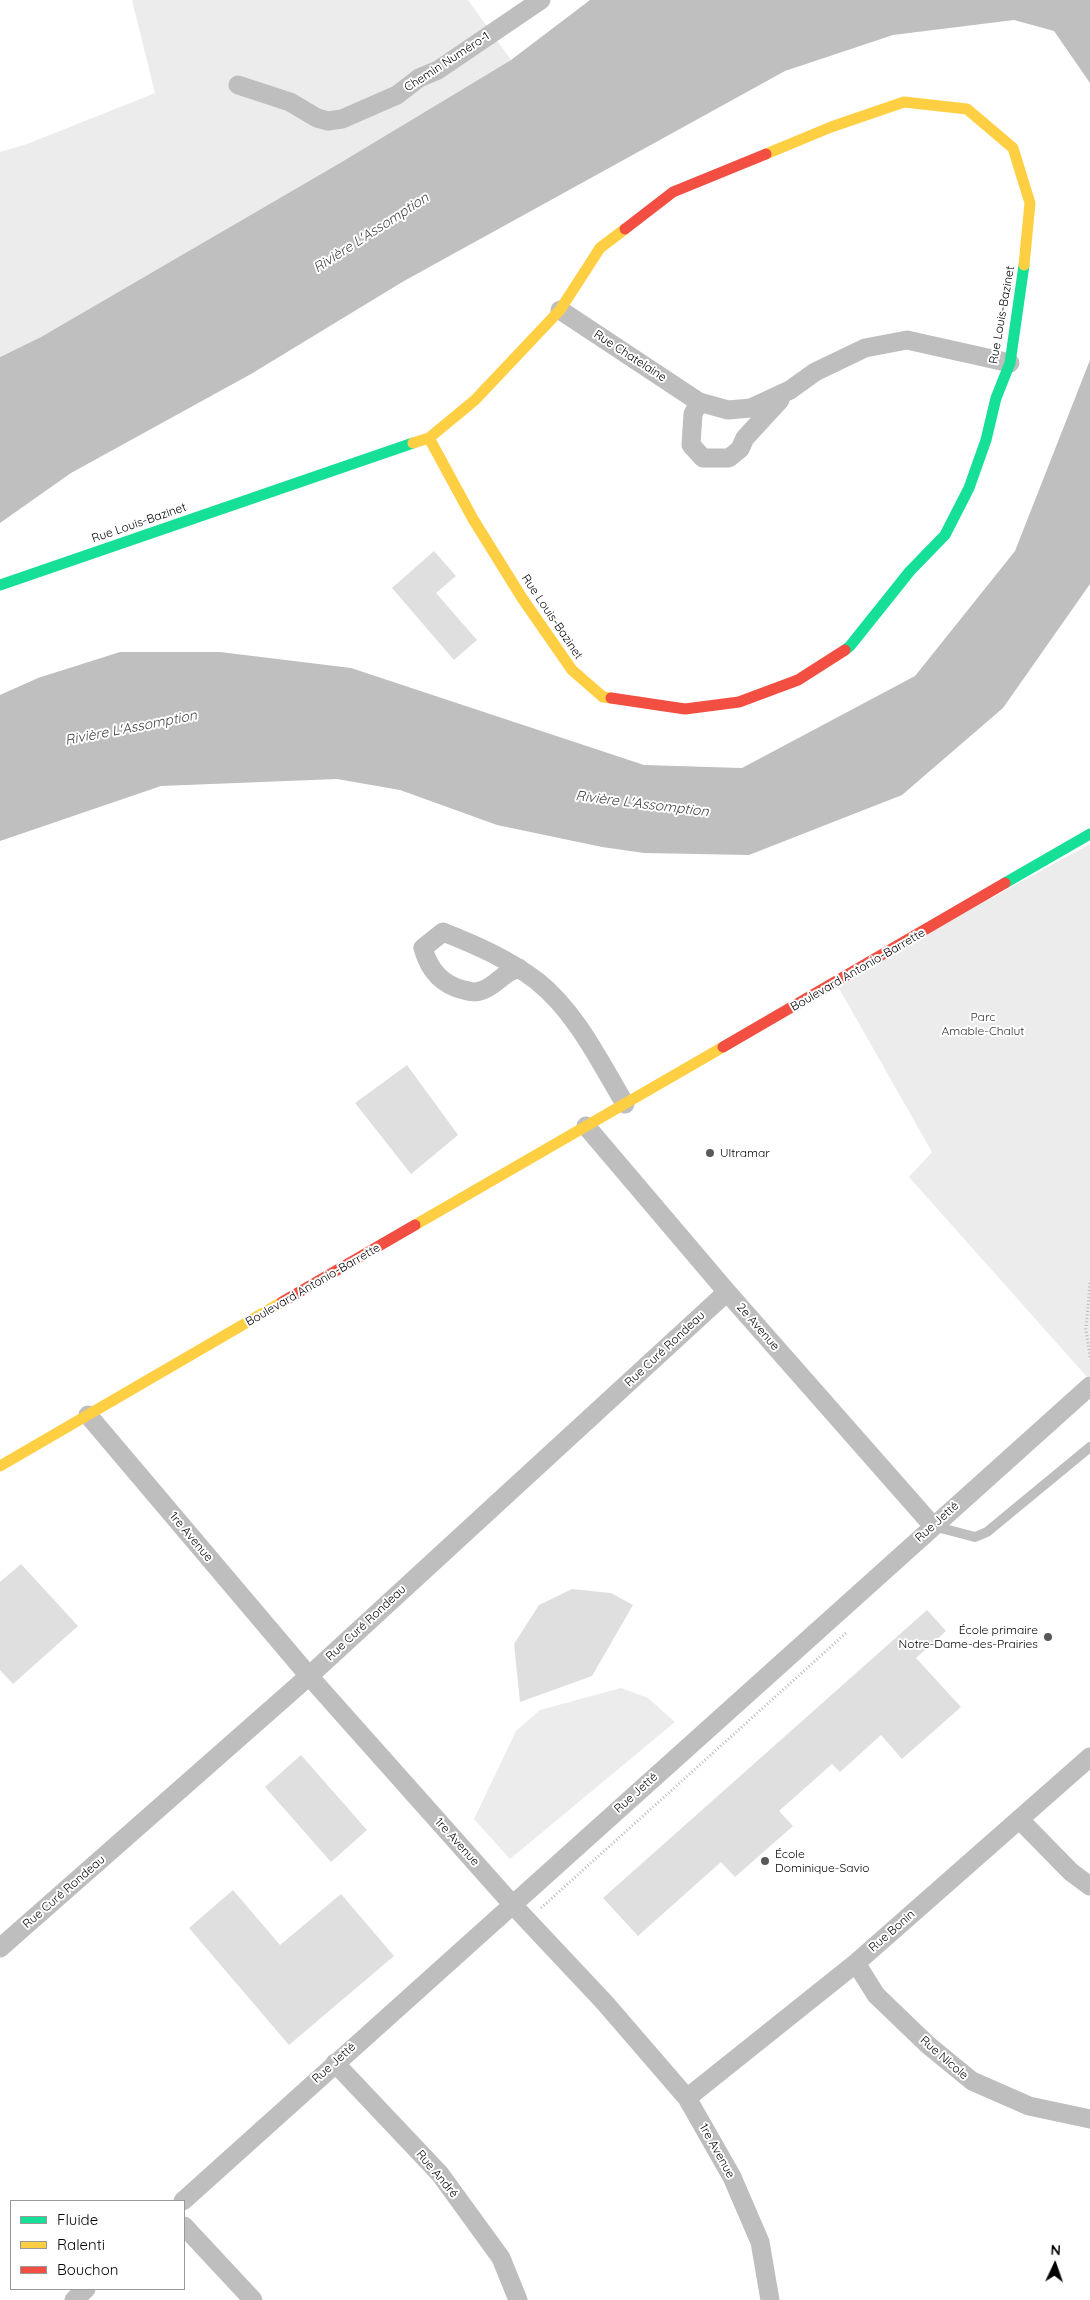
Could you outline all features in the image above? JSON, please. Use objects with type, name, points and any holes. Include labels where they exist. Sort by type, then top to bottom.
[{"type":"street","name":"Chemin Numéro-1","points":[[238,85],[290,102],[317,118],[328,121],[342,118],[397,94],[419,78],[438,70],[541,0]]},
{"type":"street","name":"Rue Louis-Bazinet","points":[[0,585],[429,438],[475,400],[560,310],[600,248],[673,192],[831,127],[904,102],[967,109],[1013,148],[1030,204],[1025,261],[1010,363],[996,398],[986,440],[969,488],[945,534],[910,571],[850,646],[798,680],[739,702],[686,709],[603,697],[572,670],[522,598],[473,519],[429,438]]},
{"type":"street","name":"Rue Chatelaine","points":[[560,310],[699,402],[728,410],[751,408],[790,390]]},
{"type":"street","name":"Rue Chatelaine","points":[[699,402],[693,414],[691,445],[703,458],[729,458],[740,449],[745,438],[790,390],[815,372],[866,348],[907,340],[1010,363]]},
{"type":"street","name":"Boulevard Antonio-Barrette","points":[[0,1466],[1090,834]]},
{"type":"street","points":[[519,968],[508,971],[492,985],[475,993],[451,987],[440,979],[426,960],[423,948],[443,932],[486,949],[519,968],[538,982],[555,999],[579,1029],[625,1104]]},
{"type":"street","name":"2e Avenue","points":[[586,1126],[727,1292],[933,1526]]},
{"type":"street","name":"Rue Curé Rondeau","points":[[0,1948],[308,1676],[727,1292]]},
{"type":"street","name":"Rue Jetté","points":[[184,2200],[1090,1386]]},
{"type":"street","name":"1re Avenue","points":[[88,1415],[308,1676],[512,1904],[606,2003],[687,2098],[732,2177],[760,2242],[770,2300]]},
{"type":"street","name":"Rue Bonin","points":[[687,2098],[856,1963],[1090,1757]]},
{"type":"street","points":[[1019,1819],[1071,1872],[1090,1886]]},
{"type":"street","name":"Rue Nicole","points":[[856,1963],[876,1995],[928,2045],[972,2081],[1029,2106],[1090,2119]]},
{"type":"street","name":"Rue André","points":[[335,2063],[440,2174],[501,2258],[518,2300]]},
{"type":"street","points":[[185,2227],[253,2300]]},
{"type":"street","points":[[74,2300],[85,2290]]},
{"type":"lane","points":[[933,1526],[975,1537],[987,1532],[1090,1447]]},
{"type":"path","points":[[1090,1283],[1086,1329],[1090,1357]]},
{"type":"green space","points":[[132,0],[468,0],[511,60],[340,163],[41,337],[0,357],[0,152],[27,144],[155,93]]},
{"type":"green space","name":"Parc Amable-Chalut","points":[[1090,844],[1090,1375],[1087,1377],[909,1177],[932,1152],[836,983]]},
{"type":"green space","points":[[621,1688],[648,1698],[675,1722],[510,1859],[474,1819],[516,1731],[540,1710]]},
{"type":"water","name":"Rivière L'Assomption","points":[[590,0],[1090,0],[1090,83],[1054,31],[1014,20],[893,35],[785,71],[404,281],[251,374],[71,473],[0,523],[0,357],[41,337],[340,163],[511,60]]},
{"type":"water","name":"Rivière L'Assomption","points":[[1090,360],[1090,584],[1003,708],[902,795],[749,855],[644,853],[602,847],[497,825],[400,790],[337,779],[161,786],[0,841],[0,695],[38,678],[120,652],[220,652],[351,668],[644,765],[742,768],[915,676],[1015,551]]},
{"type":"building","points":[[434,551],[456,576],[436,593],[477,640],[454,660],[392,588]]},
{"type":"building","points":[[407,1065],[458,1135],[411,1174],[355,1103]]},
{"type":"building","points":[[21,1564],[78,1626],[13,1684],[0,1670],[0,1582]]},
{"type":"building","points":[[572,1589],[611,1593],[633,1605],[592,1676],[520,1702],[514,1644],[539,1605]]},
{"type":"building","points":[[927,1610],[946,1631],[916,1658],[961,1707],[902,1759],[881,1735],[840,1772],[832,1764],[779,1811],[793,1826],[735,1877],[721,1862],[638,1936],[603,1898]]},
{"type":"building","points":[[301,1755],[367,1830],[331,1862],[265,1787]]},
{"type":"building","points":[[233,1890],[280,1945],[341,1894],[394,1956],[289,2045],[189,1928]]},
{"type":"traffic: fast","points":[[845,650],[910,571],[945,535],[969,488],[986,440],[996,398],[1010,363],[1024,265]]},
{"type":"traffic: fast","points":[[0,585],[413,443]]},
{"type":"traffic: fast","points":[[1005,883],[1090,834]]},
{"type":"traffic: slow","points":[[766,154],[831,127],[904,102],[967,109],[1013,148],[1030,203],[1024,265]]},
{"type":"traffic: slow","points":[[413,443],[429,438],[475,400],[560,310],[600,248],[625,229]]},
{"type":"traffic: slow","points":[[429,438],[473,519],[522,598],[572,670],[603,697],[611,698]]},
{"type":"traffic: slow","points":[[415,1225],[723,1047]]},
{"type":"traffic: slow","points":[[0,1466],[282,1302]]},
{"type":"traffic: jam","points":[[625,229],[673,192],[766,154]]},
{"type":"traffic: jam","points":[[611,698],[685,709],[739,702],[798,680],[845,650]]},
{"type":"traffic: jam","points":[[723,1047],[1005,883]]},
{"type":"traffic: jam","points":[[282,1302],[415,1225]]},
{"type":"place","name":"Ultramar","points":[[710,1153]]},
{"type":"place","name":"École primaire Notre-Dame-des-Prairies","points":[[1048,1637]]},
{"type":"place","name":"École Dominique-Savio","points":[[765,1861]]}]
